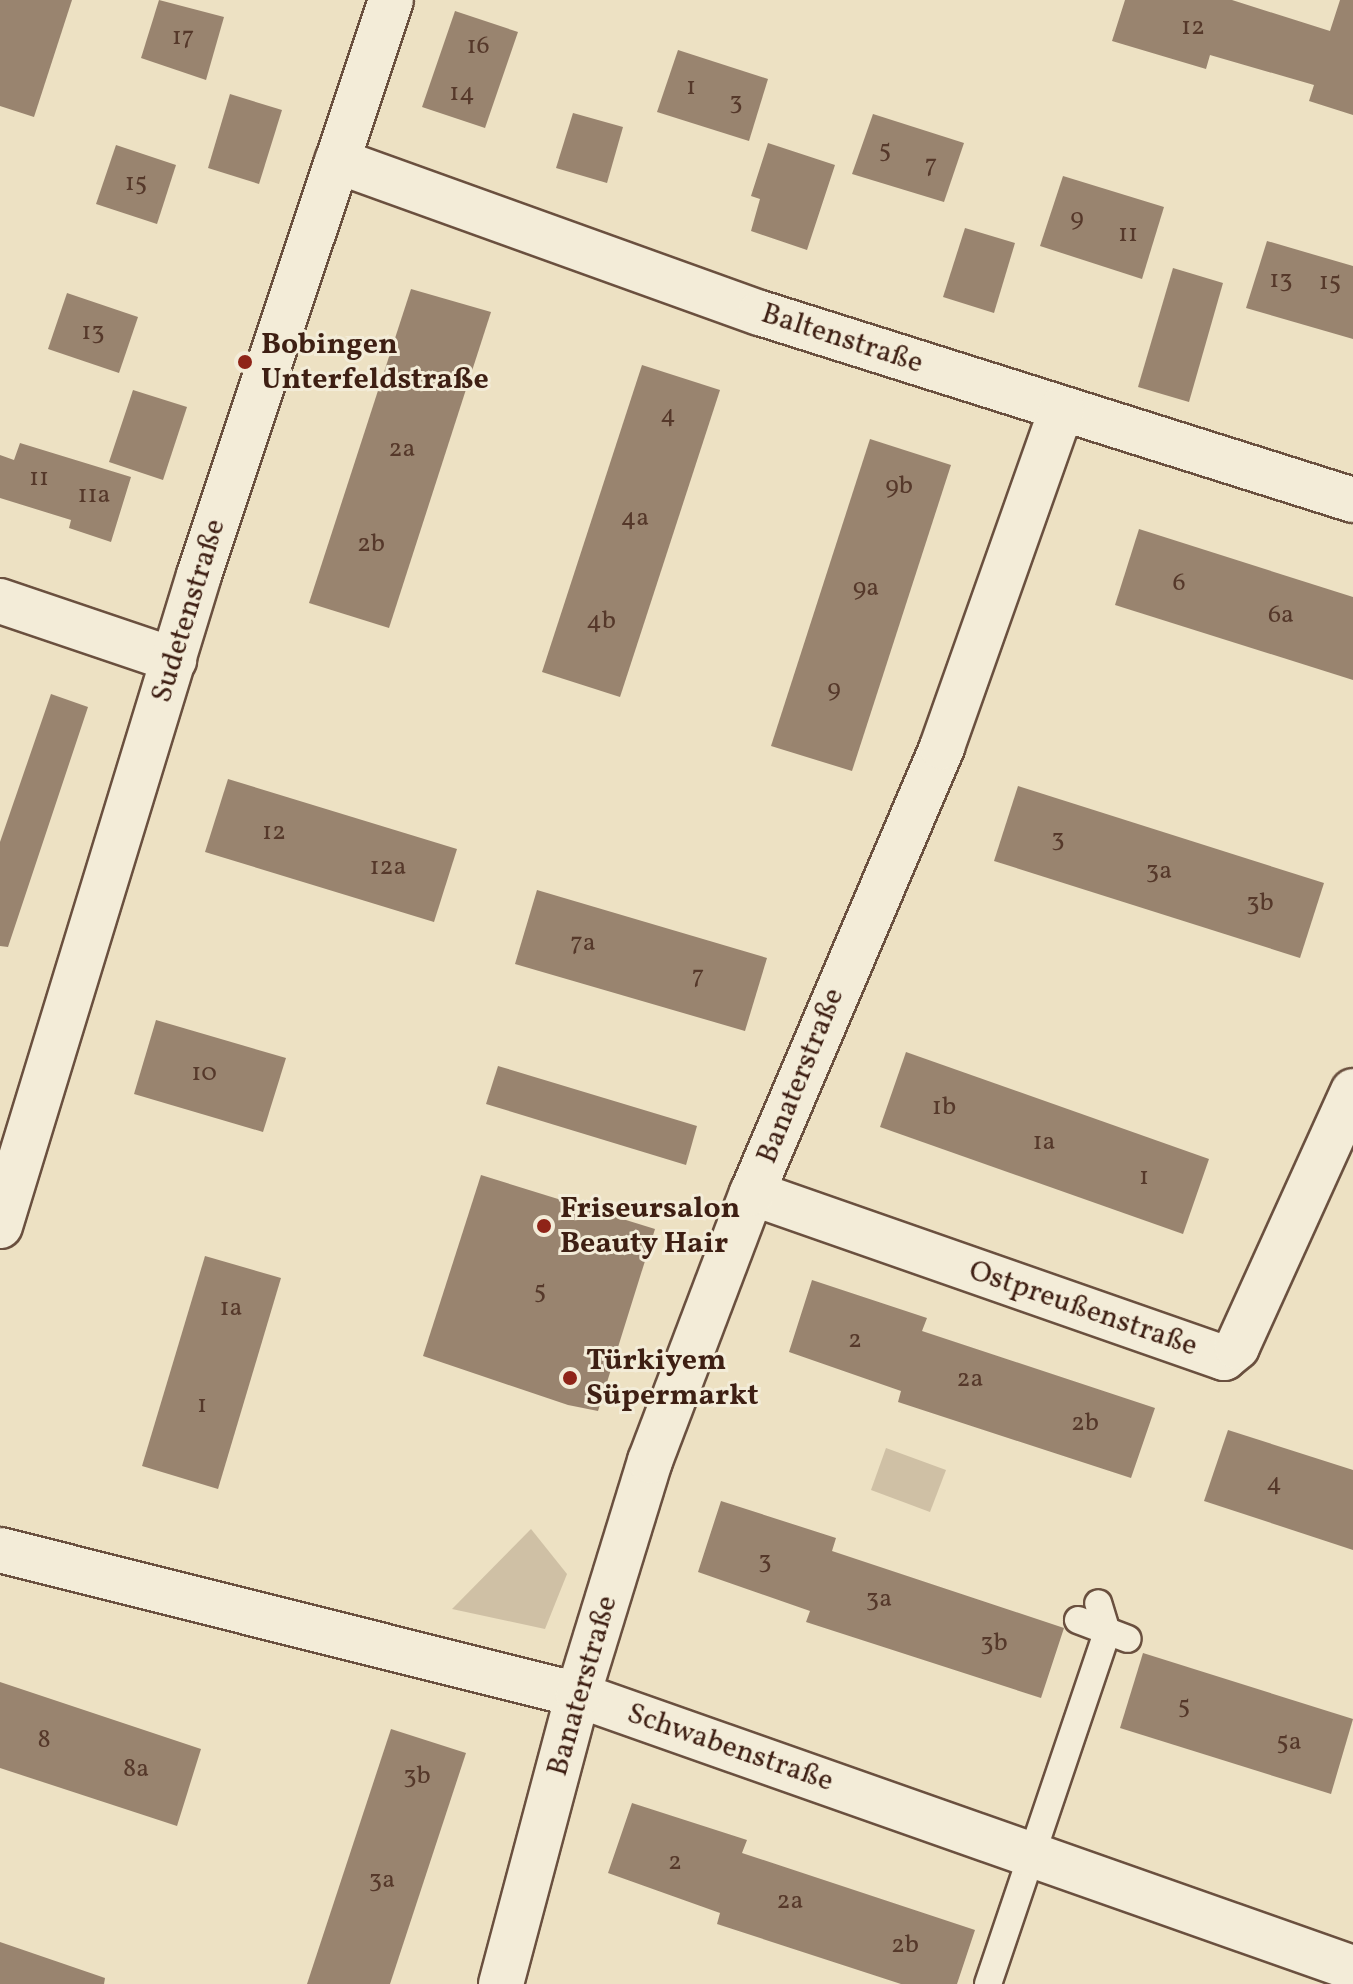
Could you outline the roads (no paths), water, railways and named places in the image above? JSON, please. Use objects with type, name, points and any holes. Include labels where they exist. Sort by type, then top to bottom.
[{"type":"street","name":"Sudetenstraße","points":[[0,1226],[199,575],[391,0]]},
{"type":"street","name":"Baltenstraße","points":[[337,161],[760,313],[1353,500]]},
{"type":"street","name":"Banaterstraße","points":[[501,1984],[578,1695],[650,1461],[752,1193],[942,747],[1062,409]]},
{"type":"street","points":[[0,601],[174,660]]},
{"type":"street","name":"Ostpreußenstraße","points":[[752,1193],[1224,1358],[1237,1347],[1353,1091]]},
{"type":"street","name":"Schwabenstraße","points":[[0,1550],[578,1695],[1353,1968]]},
{"type":"lane","points":[[1098,1603],[1117,1635]]},
{"type":"lane","points":[[1078,1620],[1117,1635]]},
{"type":"lane","points":[[988,1984],[1032,1853],[1117,1635]]},
{"type":"place","name":"Bobingen Unterfeldstraße","points":[[245,362]]},
{"type":"place","name":"Friseursalon Beauty Hair","points":[[544,1226]]},
{"type":"place","name":"Türkiyem Süpermarkt","points":[[570,1378]]}]
